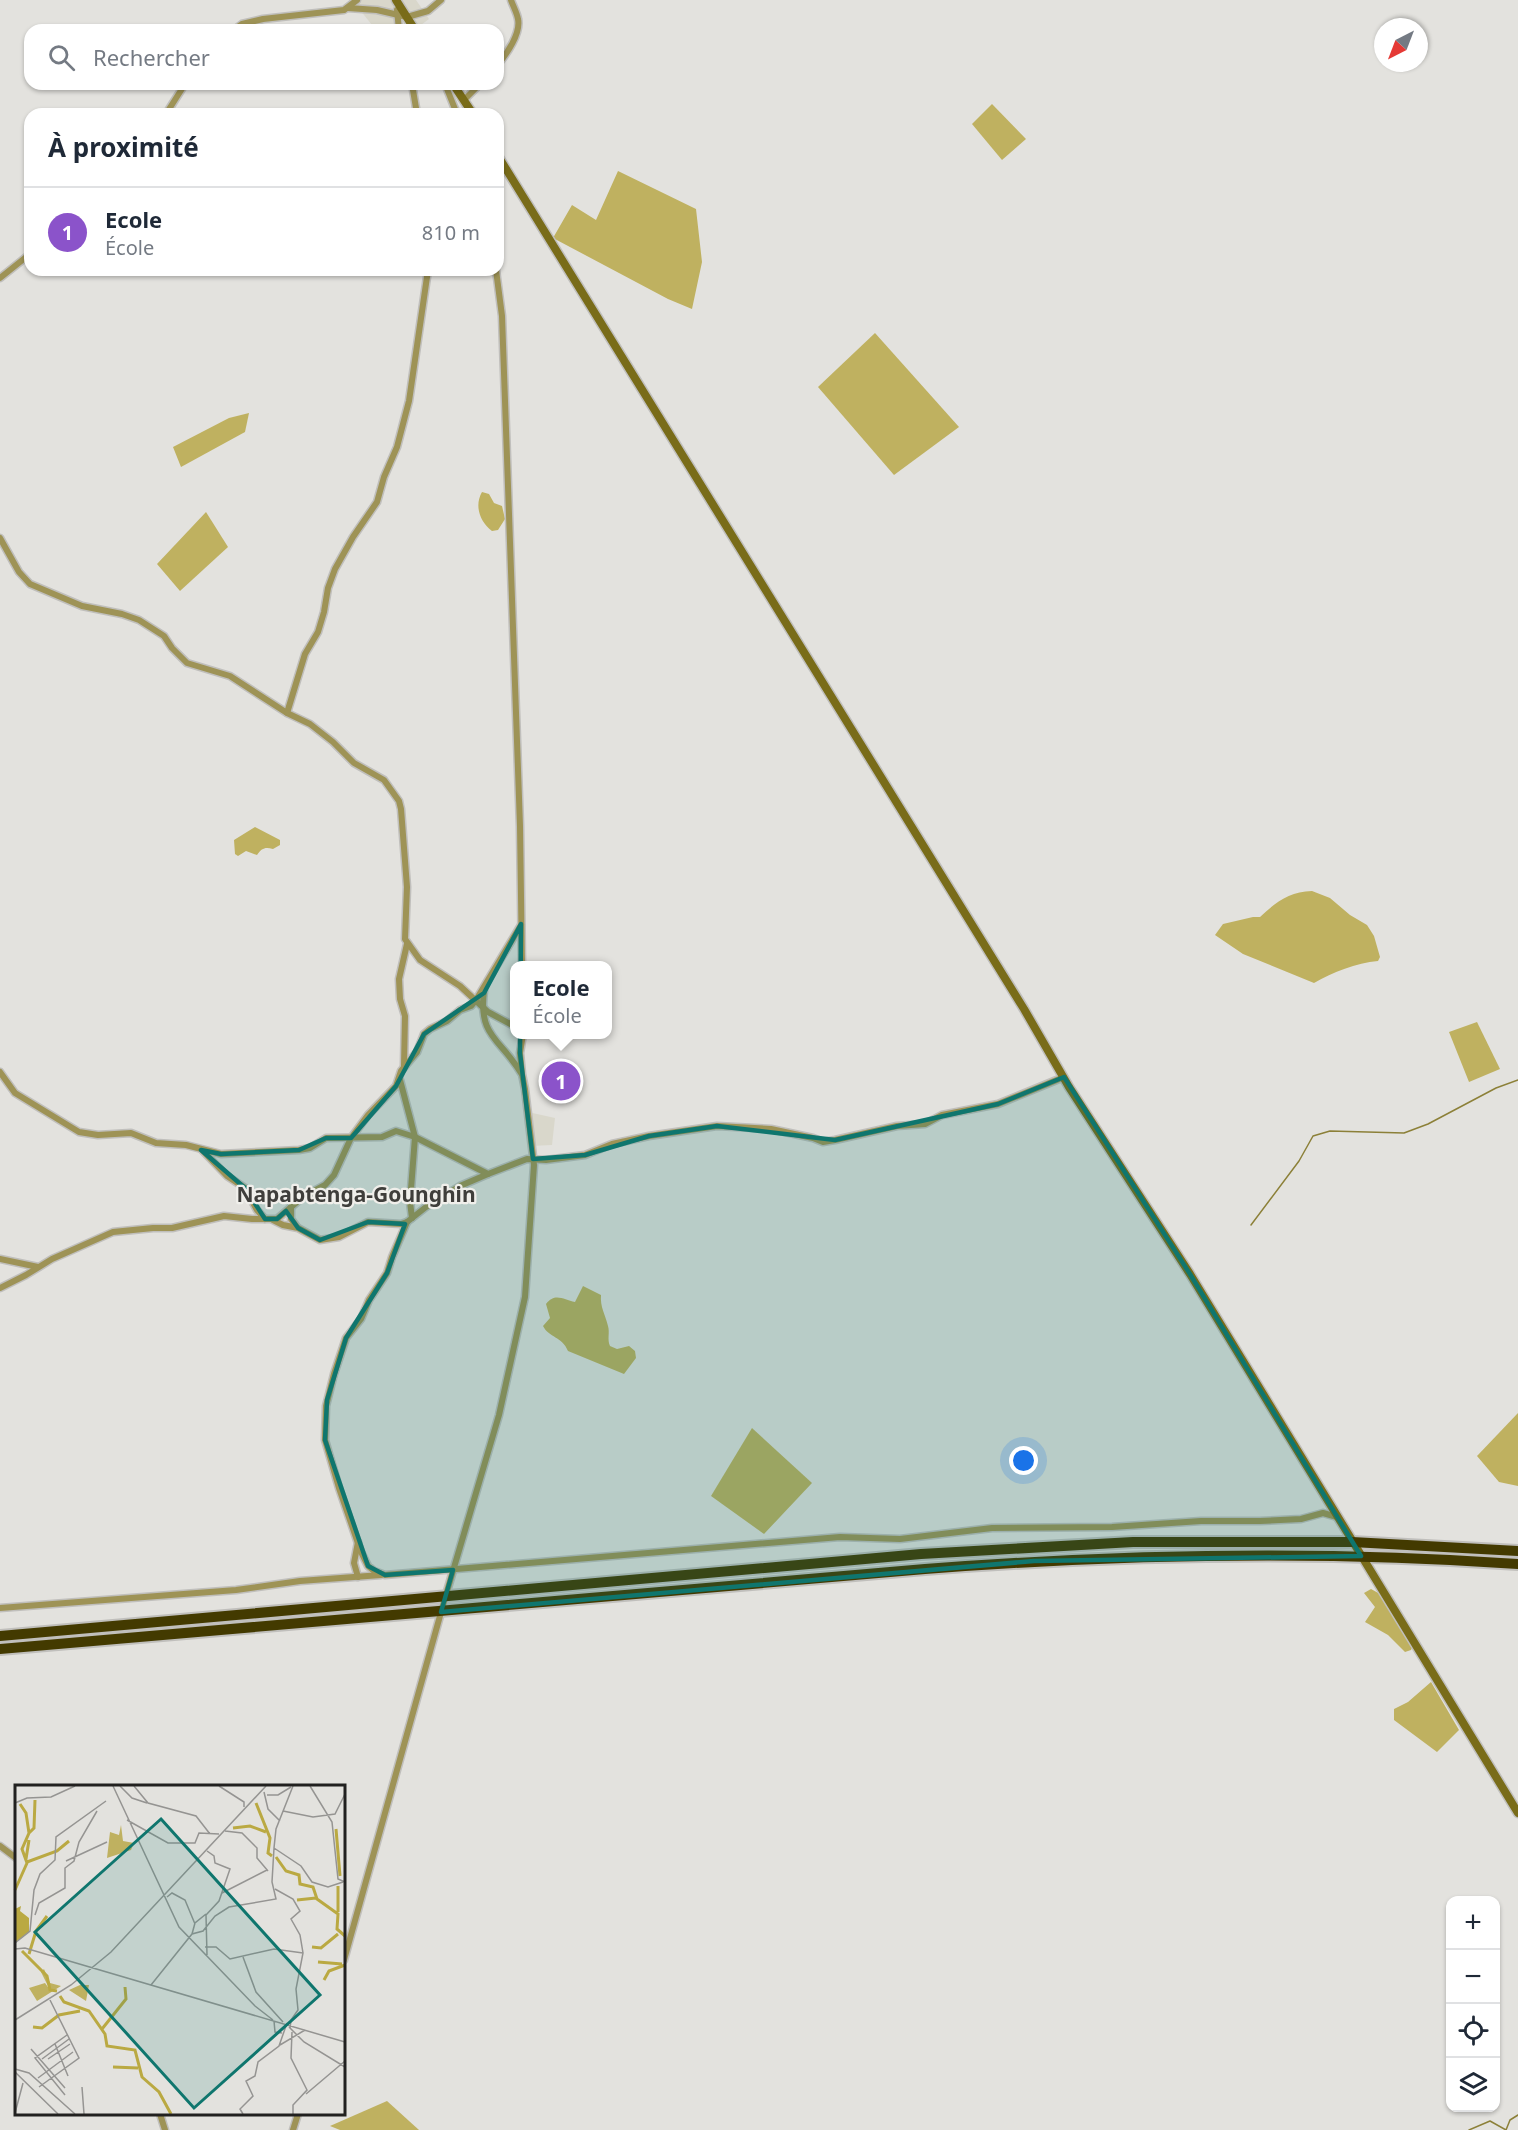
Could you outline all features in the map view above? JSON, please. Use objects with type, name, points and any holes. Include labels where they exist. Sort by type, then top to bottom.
[{"type":"highway","points":[[0,1636],[921,1554],[1133,1542],[1352,1542],[1518,1551]]},
{"type":"highway","points":[[0,1649],[1034,1561],[1156,1556],[1361,1556],[1518,1564]]},
{"type":"street","points":[[348,8],[357,0]]},
{"type":"street","points":[[396,0],[412,24]]},
{"type":"street","points":[[396,0],[398,24]]},
{"type":"street","points":[[242,24],[348,8],[407,16],[428,11],[441,0]]},
{"type":"street","points":[[504,57],[509,51],[518,26],[518,17],[511,0]]},
{"type":"street","points":[[170,108],[181,90]]},
{"type":"street","points":[[412,90],[416,108]]},
{"type":"street","points":[[446,90],[454,108]]},
{"type":"street","points":[[457,90],[469,108]]},
{"type":"street","points":[[464,100],[474,90]]},
{"type":"street","points":[[504,166],[1064,1077],[1190,1274],[1518,1814]]},
{"type":"street","points":[[0,278],[24,259]]},
{"type":"street","points":[[287,713],[305,654],[318,632],[328,588],[335,569],[377,502],[384,477],[397,447],[408,401],[427,276]]},
{"type":"street","points":[[497,276],[502,316],[520,826],[522,961]]},
{"type":"street","points":[[0,538],[19,572],[30,584],[82,606],[139,620],[164,636],[187,663],[230,676],[287,713],[310,724],[333,741],[354,763],[384,780],[399,801],[404,835],[405,939],[407,945],[420,960],[460,986],[482,1008],[510,1024]]},
{"type":"street","points":[[404,1066],[417,1052],[424,1034],[475,1001],[521,924]]},
{"type":"street","points":[[273,1220],[303,1197],[325,1185],[334,1175],[351,1138],[368,1115],[396,1086],[404,1066],[406,1052],[405,1016],[400,999],[399,979],[407,945]]},
{"type":"street","points":[[484,987],[482,1008],[484,1024],[492,1038],[509,1054],[522,1074]]},
{"type":"street","points":[[345,1956],[441,1612],[499,1415],[525,1298],[533,1209],[533,1159],[520,1053],[522,1039]]},
{"type":"street","points":[[0,1072],[15,1093],[73,1130],[99,1135],[131,1133],[156,1143],[186,1145],[221,1154],[299,1150],[310,1148],[326,1138],[382,1137],[396,1131],[415,1137],[488,1174]]},
{"type":"street","points":[[0,1288],[52,1259],[113,1232],[172,1228],[224,1216],[273,1220],[298,1228],[316,1239],[326,1240],[346,1234],[368,1222],[401,1224],[460,1186],[526,1159],[546,1160],[585,1155],[612,1144],[717,1126],[771,1129],[823,1142],[897,1126],[925,1124],[942,1115],[998,1104],[1064,1077]]},
{"type":"street","points":[[385,1575],[374,1571],[369,1566],[358,1542],[325,1440],[327,1400],[346,1338],[361,1319],[369,1300],[387,1273],[409,1220],[415,1137],[399,1079]]},
{"type":"street","points":[[201,1150],[227,1176],[245,1188],[257,1210],[265,1219]]},
{"type":"street","points":[[291,1207],[291,1219],[298,1228]]},
{"type":"street","points":[[0,1259],[38,1267]]},
{"type":"street","points":[[0,1608],[236,1590],[300,1581],[840,1537],[900,1539],[992,1528],[1112,1527],[1201,1521],[1260,1521],[1301,1519],[1323,1514],[1337,1517]]},
{"type":"street","points":[[358,1542],[354,1563],[358,1577]]},
{"type":"street","points":[[0,1846],[15,1857]]},
{"type":"street","points":[[160,2115],[165,2130]]},
{"type":"street","points":[[293,2130],[298,2115]]},
{"type":"highlighted area","points":[[521,924],[520,1053],[533,1159],[585,1155],[649,1136],[717,1126],[835,1140],[998,1104],[1064,1077],[1190,1274],[1361,1556],[1034,1561],[441,1612],[453,1570],[385,1575],[368,1566],[325,1440],[327,1400],[346,1338],[387,1273],[405,1224],[368,1222],[320,1240],[298,1228],[286,1211],[277,1219],[265,1219],[245,1188],[201,1150],[221,1154],[299,1150],[326,1138],[351,1138],[396,1086],[424,1034],[484,993]]},
{"type":"shaded area","points":[[352,0],[416,0],[429,19],[422,24],[371,24]]},
{"type":"shaded area","points":[[992,104],[1026,139],[1002,160],[972,124]]},
{"type":"shaded area","points":[[618,171],[696,209],[702,262],[692,309],[668,299],[553,238],[572,205],[596,220]]},
{"type":"shaded area","points":[[875,333],[959,427],[894,475],[818,387]]},
{"type":"shaded area","points":[[249,413],[245,432],[181,467],[173,447],[229,418]]},
{"type":"shaded area","points":[[482,492],[489,494],[494,503],[502,506],[505,519],[498,530],[492,531],[481,518],[478,503]]},
{"type":"shaded area","points":[[206,512],[228,547],[180,591],[157,564]]},
{"type":"shaded area","points":[[255,827],[280,840],[280,845],[273,849],[264,849],[257,855],[246,851],[238,856],[235,854],[234,840]]},
{"type":"shaded area","points":[[1312,891],[1330,898],[1350,915],[1367,925],[1374,936],[1380,957],[1378,961],[1345,969],[1314,983],[1243,954],[1215,935],[1223,924],[1260,917],[1283,899],[1296,893]]},
{"type":"shaded area","points":[[1477,1022],[1500,1069],[1469,1082],[1449,1032]]},
{"type":"shaded area","points":[[528,1112],[555,1118],[552,1145],[531,1146]]},
{"type":"shaded area","points":[[583,1286],[601,1295],[609,1329],[610,1346],[617,1349],[629,1346],[635,1351],[636,1358],[624,1374],[568,1351],[562,1342],[543,1326],[550,1318],[546,1304],[549,1300],[560,1298],[575,1302]]},
{"type":"shaded area","points":[[1518,1413],[1518,1486],[1499,1482],[1477,1456]]},
{"type":"shaded area","points":[[752,1428],[812,1483],[764,1534],[711,1496]]},
{"type":"shaded area","points":[[1371,1589],[1380,1594],[1413,1646],[1411,1650],[1405,1652],[1388,1635],[1365,1622],[1375,1607],[1364,1593]]},
{"type":"shaded area","points":[[1431,1682],[1459,1730],[1437,1752],[1394,1720],[1394,1709],[1408,1702]]},
{"type":"shaded area","points":[[387,2101],[419,2130],[340,2130],[330,2126]]},
{"type":"waterway","points":[[1251,1225],[1299,1161],[1313,1136],[1330,1131],[1404,1133],[1428,1124],[1496,1088],[1518,1080]]},
{"type":"waterway","points":[[1469,2130],[1490,2121],[1506,2130],[1510,2120],[1518,2115]]},
{"type":"place","name":"Ecole","points":[[561,1081]]},
{"type":"district","name":"Napabtenga-Gounghin","points":[[356,1194]]}]
